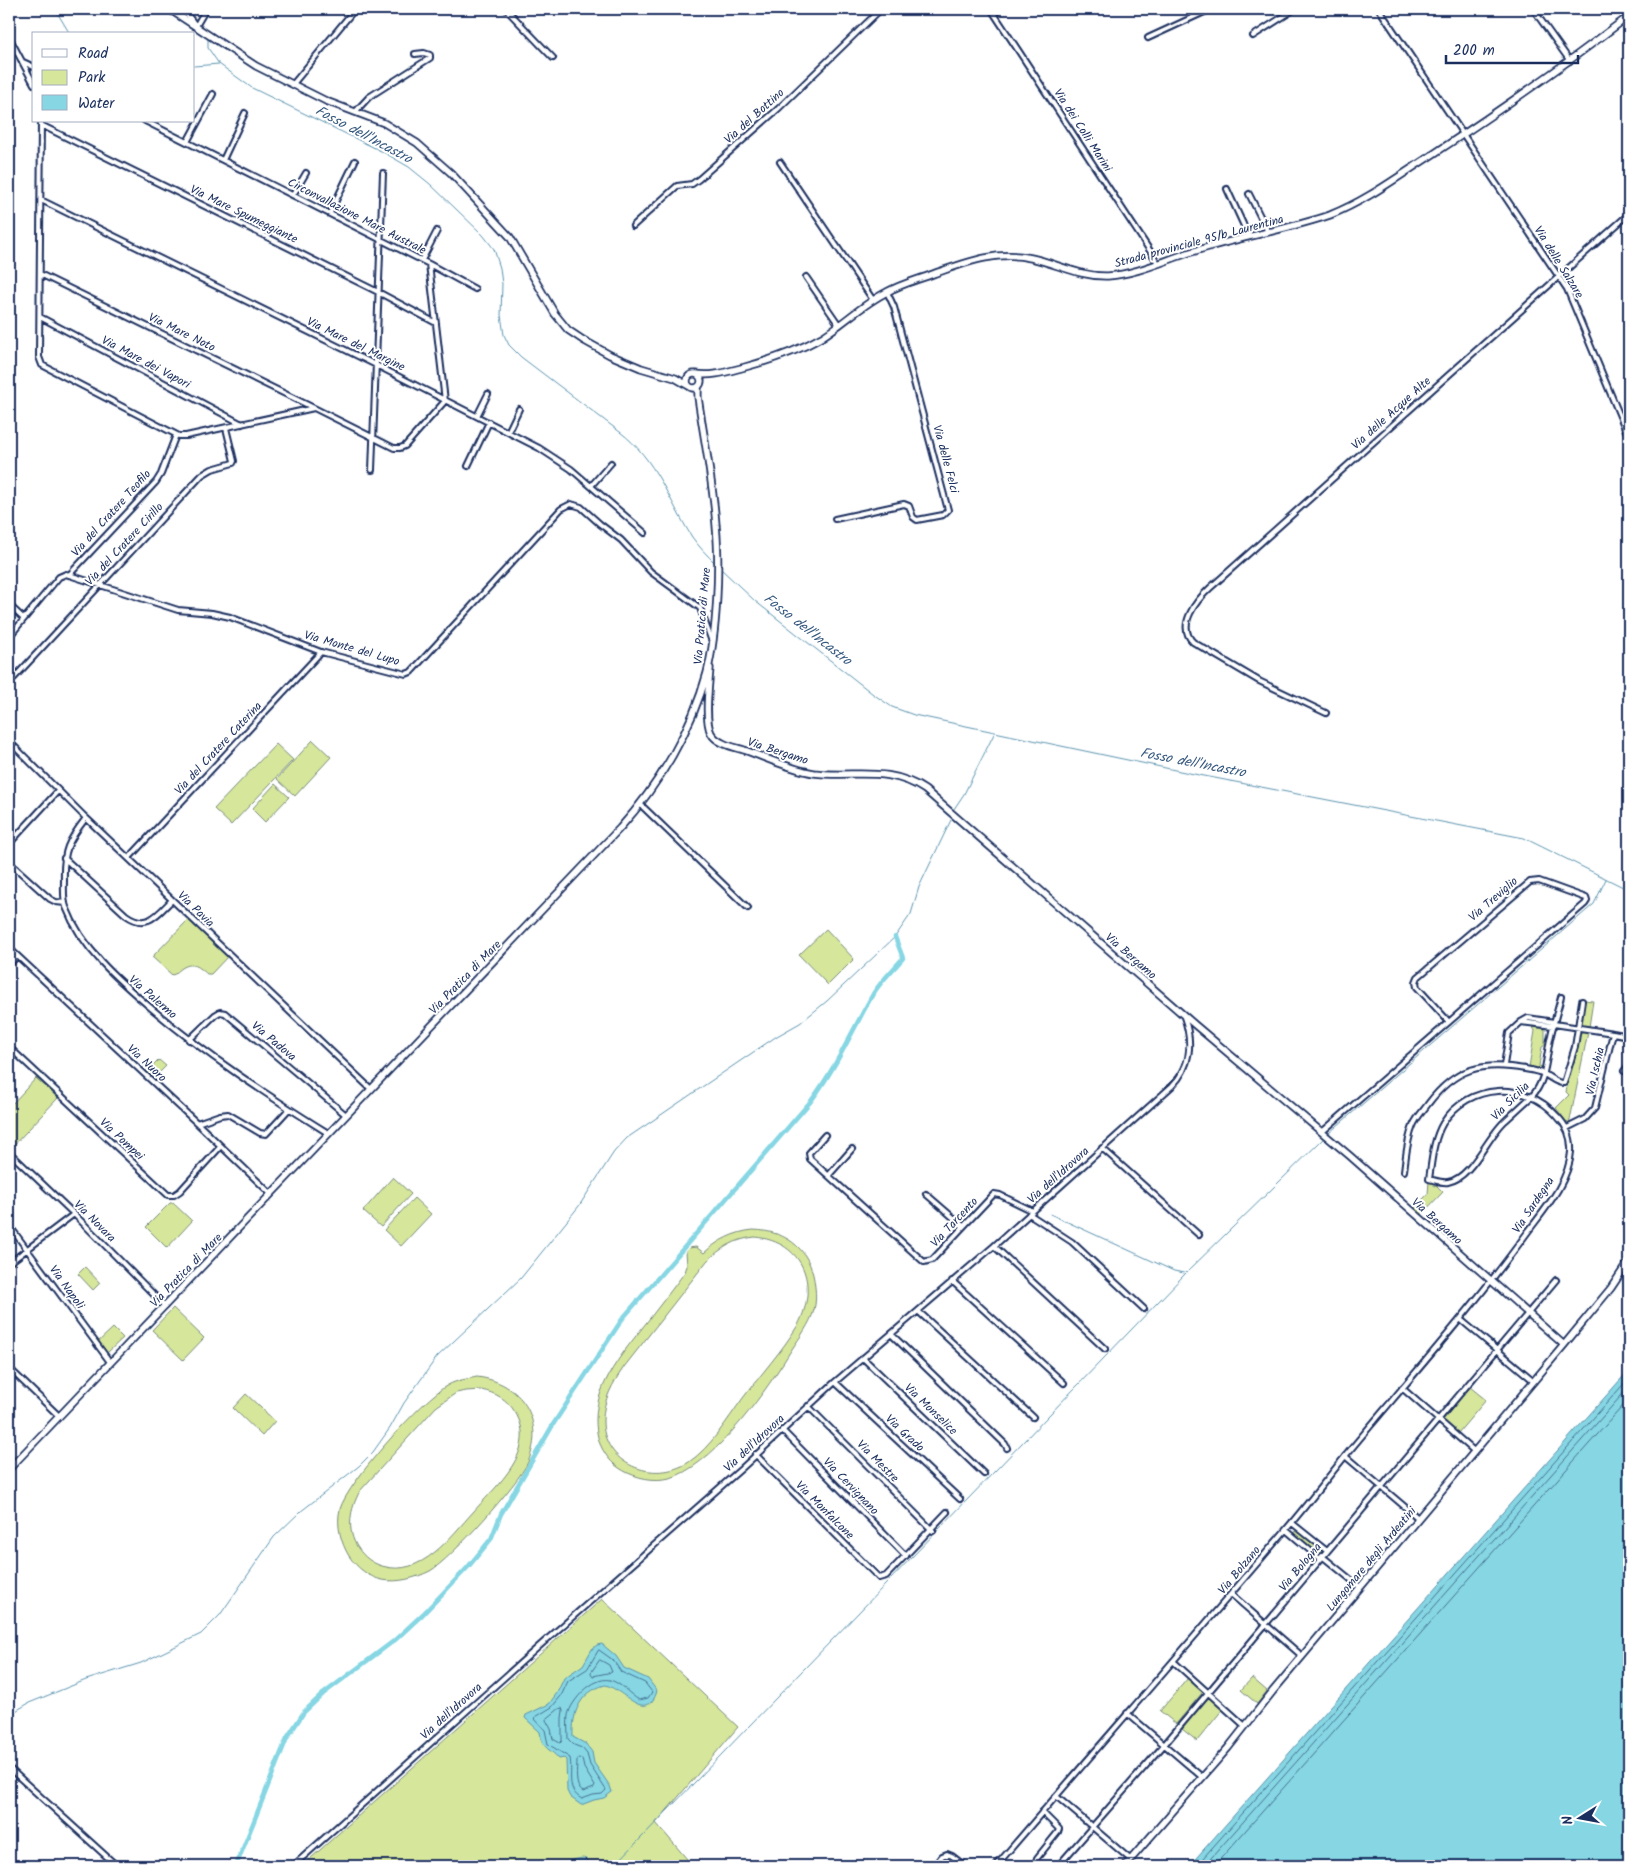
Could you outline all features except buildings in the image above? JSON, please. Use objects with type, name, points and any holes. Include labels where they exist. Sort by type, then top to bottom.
[{"type":"main road","points":[[169,9],[256,66],[326,101],[356,111],[390,126],[417,143],[461,183],[514,243],[554,314],[568,330],[616,358],[675,378],[690,387],[700,385],[701,378],[696,374],[675,378]]},
{"type":"main road","name":"Strada provinciale 95/b Laurentina","points":[[696,374],[712,375],[790,352],[814,341],[887,292],[975,260],[994,256],[1025,257],[1080,274],[1098,276],[1119,274],[1196,250],[1309,222],[1343,209],[1463,134],[1570,61],[1629,16]]},
{"type":"main road","name":"Strada provinciale 95/b Laurentina","points":[[700,385],[712,375]]},
{"type":"main road","points":[[688,376],[687,382],[690,387]]},
{"type":"main road","name":"Via Pratica di Mare","points":[[9,1469],[620,828],[640,804],[668,761],[692,714],[706,674],[712,642],[717,549],[716,522],[698,397],[700,385]]},
{"type":"main road","name":"Via Pratica di Mare","points":[[690,387],[698,397]]},
{"type":"main road","name":"Via Bergamo","points":[[712,642],[708,722],[711,733],[715,738],[730,746],[799,770],[818,773],[879,774],[902,778],[921,787],[1322,1132],[1564,1345]]},
{"type":"main road","name":"Lungomare degli Ardeatini","points":[[1125,1866],[1245,1726],[1564,1345],[1611,1288],[1629,1261]]},
{"type":"street","points":[[183,9],[196,26],[206,9]]},
{"type":"street","points":[[293,84],[354,9]]},
{"type":"street","points":[[506,9],[553,58]]},
{"type":"street","name":"Via del Bottino","points":[[632,226],[676,186],[692,184],[699,179],[778,109],[881,9]]},
{"type":"street","name":"Via dei Colli Marini","points":[[991,9],[1158,263]]},
{"type":"street","points":[[1148,38],[1211,9]]},
{"type":"street","points":[[1253,36],[1295,9]]},
{"type":"street","name":"Via delle Salzare","points":[[1380,9],[1573,300],[1629,438]]},
{"type":"street","points":[[1533,9],[1570,61]]},
{"type":"street","points":[[9,37],[32,80]]},
{"type":"street","points":[[356,111],[369,97],[430,57],[429,54],[424,52],[415,54]]},
{"type":"street","points":[[23,62],[32,66]]},
{"type":"street","points":[[187,142],[213,94]]},
{"type":"street","points":[[223,160],[245,113]]},
{"type":"street","name":"Circonvallazione Mare Australe","points":[[147,122],[429,264],[445,401]]},
{"type":"street","points":[[41,123],[39,358],[42,365],[176,435],[186,436],[314,408],[396,448],[404,447],[445,401]]},
{"type":"street","name":"Via Mare Spumeggiante","points":[[41,123],[436,323]]},
{"type":"street","points":[[330,214],[355,161]]},
{"type":"street","points":[[780,162],[874,300]]},
{"type":"street","points":[[293,195],[306,173]]},
{"type":"street","points":[[372,470],[383,173]]},
{"type":"street","points":[[1227,189],[1250,237]]},
{"type":"street","points":[[1249,194],[1268,232]]},
{"type":"street","name":"Via Mare del Margine","points":[[41,200],[376,365],[553,456],[645,533]]},
{"type":"street","name":"Via delle Acque Alte","points":[[1326,713],[1259,681],[1194,643],[1187,629],[1188,618],[1197,603],[1208,590],[1629,214]]},
{"type":"street","points":[[422,260],[437,231]]},
{"type":"street","points":[[429,264],[475,289]]},
{"type":"street","name":"Via Mare Noto","points":[[40,274],[314,408]]},
{"type":"street","points":[[806,277],[839,325]]},
{"type":"street","name":"Via delle Felci","points":[[835,519],[904,504],[910,507],[913,517],[917,520],[943,515],[948,510],[894,307],[887,292]]},
{"type":"street","name":"Via Mare dei Vapori","points":[[40,317],[242,424]]},
{"type":"street","points":[[477,416],[488,394]]},
{"type":"street","points":[[508,432],[519,409]]},
{"type":"street","points":[[468,466],[489,422]]},
{"type":"street","name":"Via del Cratere Cirillo","points":[[14,678],[202,475],[212,469],[233,463],[234,460],[226,428]]},
{"type":"street","name":"Via del Cratere Teofilo","points":[[68,575],[156,482],[176,435]]},
{"type":"street","points":[[590,486],[611,463]]},
{"type":"street","name":"Via Monte del Lupo","points":[[68,575],[178,610],[212,613],[230,617],[321,652],[406,674],[411,672],[561,509],[571,504],[583,508],[602,527],[623,542],[648,569],[698,606],[702,612],[712,642]]},
{"type":"street","points":[[9,637],[59,577],[68,575]]},
{"type":"street","points":[[9,605],[24,619]]},
{"type":"street","name":"Via del Cratere Caterina","points":[[129,858],[321,652]]},
{"type":"street","name":"Via Pavia","points":[[9,741],[86,818],[371,1089]]},
{"type":"street","points":[[9,844],[58,791]]},
{"type":"street","points":[[640,804],[748,908]]},
{"type":"street","name":"Via Palermo","points":[[86,818],[71,837],[64,858],[65,903],[82,937],[122,984],[189,1040],[289,1109],[328,1133]]},
{"type":"street","points":[[64,858],[133,920],[142,922],[151,919],[172,900]]},
{"type":"street","points":[[9,862],[50,898],[56,902],[65,903]]},
{"type":"street","name":"Via Treviglio","points":[[1322,1132],[1449,1022],[1585,904],[1586,898],[1539,881],[1530,882],[1418,977],[1416,982],[1418,988],[1449,1022]]},
{"type":"street","name":"Via Nuoro","points":[[9,948],[271,1194]]},
{"type":"street","points":[[9,965],[17,956]]},
{"type":"street","name":"Via Sicilia","points":[[1531,1097],[1510,1091],[1492,1091],[1474,1096],[1458,1106],[1439,1131],[1429,1179],[1449,1182],[1464,1172],[1472,1164],[1496,1129],[1531,1097],[1538,1088],[1561,997]]},
{"type":"street","points":[[1404,1171],[1409,1137],[1414,1123],[1440,1088],[1456,1076],[1478,1067],[1504,1066],[1543,1074],[1560,1084],[1564,1084],[1575,1047],[1582,1000]]},
{"type":"street","name":"Via Padova","points":[[189,1040],[214,1015],[220,1012],[224,1013],[346,1115]]},
{"type":"street","name":"Via dell'Idrovora","points":[[292,1866],[740,1469],[808,1406],[994,1246],[1172,1086],[1183,1072],[1188,1059],[1188,1028],[1183,1014]]},
{"type":"street","name":"Via Ischia","points":[[1504,1066],[1509,1033],[1521,1022],[1553,1024],[1613,1033],[1596,1108],[1585,1119],[1567,1128]]},
{"type":"street","points":[[1613,1033],[1629,1036]]},
{"type":"street","name":"Via Pompei","points":[[9,1047],[168,1195],[174,1195],[180,1191],[221,1146]]},
{"type":"street","points":[[1624,1071],[1629,1065]]},
{"type":"street","points":[[1531,1097],[1542,1102],[1554,1112],[1567,1128]]},
{"type":"street","points":[[197,1123],[228,1114],[266,1134],[289,1109]]},
{"type":"street","name":"Via Sardegna","points":[[1492,1282],[1547,1205],[1565,1175],[1571,1150],[1567,1128]]},
{"type":"street","name":"Via Tarcento","points":[[825,1135],[809,1155],[828,1175],[924,1262],[932,1260],[991,1197],[996,1194],[1031,1212]]},
{"type":"street","points":[[1102,1148],[1199,1235]]},
{"type":"street","points":[[828,1175],[852,1149]]},
{"type":"street","name":"Via Novara","points":[[9,1152],[74,1214],[165,1306]]},
{"type":"street","points":[[926,1194],[963,1226]]},
{"type":"street","points":[[1031,1212],[1072,1242],[1144,1308]]},
{"type":"street","points":[[9,1263],[74,1214]]},
{"type":"street","name":"Via Napoli","points":[[9,1225],[110,1362]]},
{"type":"street","points":[[994,1246],[1105,1349]]},
{"type":"street","name":"Via Bologna","points":[[1058,1866],[1208,1693],[1556,1280]]},
{"type":"street","points":[[952,1281],[1064,1383]]},
{"type":"street","name":"Via Bolzano","points":[[996,1866],[1286,1530],[1345,1456],[1492,1282]]},
{"type":"street","points":[[918,1310],[1033,1417]]},
{"type":"street","points":[[1460,1319],[1534,1381]]},
{"type":"street","points":[[892,1334],[1007,1448]]},
{"type":"street","name":"Via Monselice","points":[[863,1358],[984,1474]]},
{"type":"street","points":[[9,1368],[59,1416]]},
{"type":"street","name":"Via Grado","points":[[836,1382],[960,1499]]},
{"type":"street","points":[[1402,1388],[1474,1451]]},
{"type":"street","name":"Via Mestre","points":[[808,1406],[932,1530]]},
{"type":"street","name":"Via Cervignano","points":[[782,1430],[906,1556]]},
{"type":"street","name":"Via Monfalcone","points":[[755,1454],[877,1577],[881,1579],[906,1556]]},
{"type":"street","points":[[1345,1456],[1418,1518]]},
{"type":"street","points":[[906,1556],[947,1512]]},
{"type":"street","points":[[1292,1522],[1327,1551]]},
{"type":"street","points":[[1286,1530],[1360,1588]]},
{"type":"street","points":[[1231,1594],[1302,1656]]},
{"type":"street","points":[[1173,1661],[1245,1726]]},
{"type":"street","points":[[1127,1713],[1202,1777]]},
{"type":"street","points":[[9,1768],[117,1866]]},
{"type":"street","points":[[1056,1796],[1131,1860]]},
{"type":"street","points":[[1040,1866],[1036,1862],[1037,1858],[1059,1829],[1042,1812]]},
{"type":"street","points":[[934,1866],[946,1854],[951,1855],[965,1866]]},
{"type":"green space","points":[[313,740],[331,757],[295,796],[277,779]]},
{"type":"green space","points":[[276,744],[293,760],[231,825],[214,809]]},
{"type":"green space","points":[[275,784],[289,797],[265,822],[252,809]]},
{"type":"green space","points":[[188,920],[228,956],[211,974],[207,974],[196,966],[189,965],[172,975],[152,957]]},
{"type":"green space","points":[[826,929],[854,959],[828,985],[799,955]]},
{"type":"green space","points":[[1584,1000],[1593,1001],[1589,1027],[1579,1025]]},
{"type":"green space","points":[[1533,1027],[1545,1029],[1545,1045],[1542,1047],[1539,1066],[1542,1067],[1539,1069],[1529,1067],[1535,1031]]},
{"type":"green space","points":[[1580,1030],[1588,1032],[1569,1125],[1556,1108],[1569,1095],[1566,1092],[1571,1063],[1577,1050]]},
{"type":"green space","points":[[159,1060],[166,1066],[153,1079],[146,1073]]},
{"type":"green space","points":[[36,1078],[58,1098],[11,1148],[9,1146],[9,1100],[13,1103]]},
{"type":"green space","points":[[393,1177],[411,1194],[381,1227],[363,1211]]},
{"type":"green space","points":[[1429,1181],[1434,1182],[1434,1186],[1436,1185],[1443,1192],[1420,1216],[1413,1209],[1428,1194]]},
{"type":"green space","points":[[414,1198],[431,1214],[401,1246],[384,1230]]},
{"type":"green space","points":[[170,1203],[173,1203],[192,1221],[167,1248],[146,1227]]},
{"type":"green space","points":[[753,1230],[777,1234],[788,1239],[804,1253],[813,1274],[816,1298],[810,1320],[756,1402],[710,1454],[693,1467],[670,1478],[652,1479],[628,1473],[608,1458],[598,1438],[596,1411],[604,1384],[623,1353],[685,1272],[687,1266],[686,1251],[689,1248],[696,1247],[704,1253],[727,1237]],"holes":[[[755,1237],[772,1241],[785,1247],[796,1256],[803,1268],[807,1281],[804,1310],[792,1335],[712,1441],[689,1462],[675,1469],[661,1471],[646,1470],[633,1466],[621,1459],[611,1448],[605,1435],[603,1413],[609,1392],[624,1367],[712,1256],[723,1248],[741,1240]]]},
{"type":"green space","points":[[85,1267],[100,1283],[93,1290],[78,1274]]},
{"type":"green space","points":[[173,1308],[204,1338],[183,1360],[152,1330]]},
{"type":"green space","points":[[113,1328],[123,1338],[107,1353],[97,1343]]},
{"type":"green space","points":[[477,1377],[493,1380],[506,1386],[526,1406],[534,1432],[533,1446],[528,1462],[498,1503],[440,1564],[425,1574],[413,1578],[388,1581],[372,1577],[352,1560],[342,1540],[339,1515],[346,1496],[371,1461],[422,1406],[448,1385]],"holes":[[[486,1391],[501,1397],[515,1412],[521,1426],[522,1440],[519,1453],[512,1466],[445,1543],[422,1561],[410,1566],[396,1568],[382,1566],[368,1559],[354,1541],[351,1527],[352,1512],[360,1491],[436,1407],[456,1393]]]},
{"type":"green space","points":[[1470,1387],[1486,1400],[1458,1433],[1443,1420]]},
{"type":"green space","points":[[246,1394],[275,1421],[262,1436],[233,1408]]},
{"type":"green space","points":[[1297,1530],[1322,1550],[1319,1554],[1294,1534]]},
{"type":"green space","points":[[602,1599],[738,1727],[656,1823],[693,1866],[302,1866]]},
{"type":"green space","points":[[1188,1678],[1203,1692],[1176,1724],[1160,1711]]},
{"type":"green space","points":[[1252,1678],[1267,1691],[1257,1704],[1241,1690]]},
{"type":"green space","points":[[1208,1696],[1223,1709],[1197,1741],[1182,1729]]},
{"type":"water","points":[[1629,1370],[1629,1866],[1189,1866]]},
{"type":"water","points":[[602,1644],[616,1656],[624,1668],[648,1679],[657,1691],[653,1701],[647,1705],[641,1705],[605,1685],[589,1693],[579,1704],[574,1719],[573,1737],[586,1744],[592,1752],[594,1763],[612,1792],[604,1798],[581,1805],[570,1797],[567,1791],[566,1760],[564,1758],[559,1759],[546,1748],[542,1742],[540,1732],[525,1718],[526,1715],[549,1704],[564,1678],[583,1665],[592,1649]]},
{"type":"water","points":[[583,1858],[588,1860],[591,1866],[562,1866],[572,1860]]},
{"type":"waterway","name":"Fosso dell'Incastro","points":[[50,9],[58,14],[69,32]]},
{"type":"waterway","points":[[208,39],[208,48],[219,64]]},
{"type":"waterway","name":"Fosso dell'Incastro","points":[[195,66],[219,64],[252,88],[383,152],[409,167],[430,184],[483,235],[494,249],[500,268],[502,284],[501,315],[504,335],[509,345],[521,357],[632,443],[653,468],[692,537],[716,564]]},
{"type":"waterway","name":"Fosso dell'Incastro","points":[[720,568],[755,601],[873,694],[892,707],[914,715],[1194,774],[1524,838],[1629,890]]},
{"type":"waterway","points":[[954,809],[964,794],[994,734]]},
{"type":"waterway","points":[[9,1715],[29,1703],[86,1680],[141,1663],[201,1634],[220,1615],[274,1537],[300,1512],[359,1466],[373,1452],[390,1428],[404,1403],[437,1357],[521,1278],[579,1206],[614,1152],[627,1138],[777,1036],[800,1023],[827,1001],[895,937],[911,914],[919,887],[951,820]]},
{"type":"waterway","points":[[1329,1133],[1594,904],[1606,879]]},
{"type":"waterway","points":[[236,1866],[287,1738],[304,1712],[323,1694],[395,1640],[468,1567],[491,1539],[501,1514],[554,1423],[623,1318],[811,1101],[820,1088],[837,1062],[873,994],[903,958],[895,937]]},
{"type":"waterway","points":[[614,1866],[1185,1274],[1323,1139]]},
{"type":"waterway","points":[[1050,1214],[1174,1271],[1184,1273]]}]
